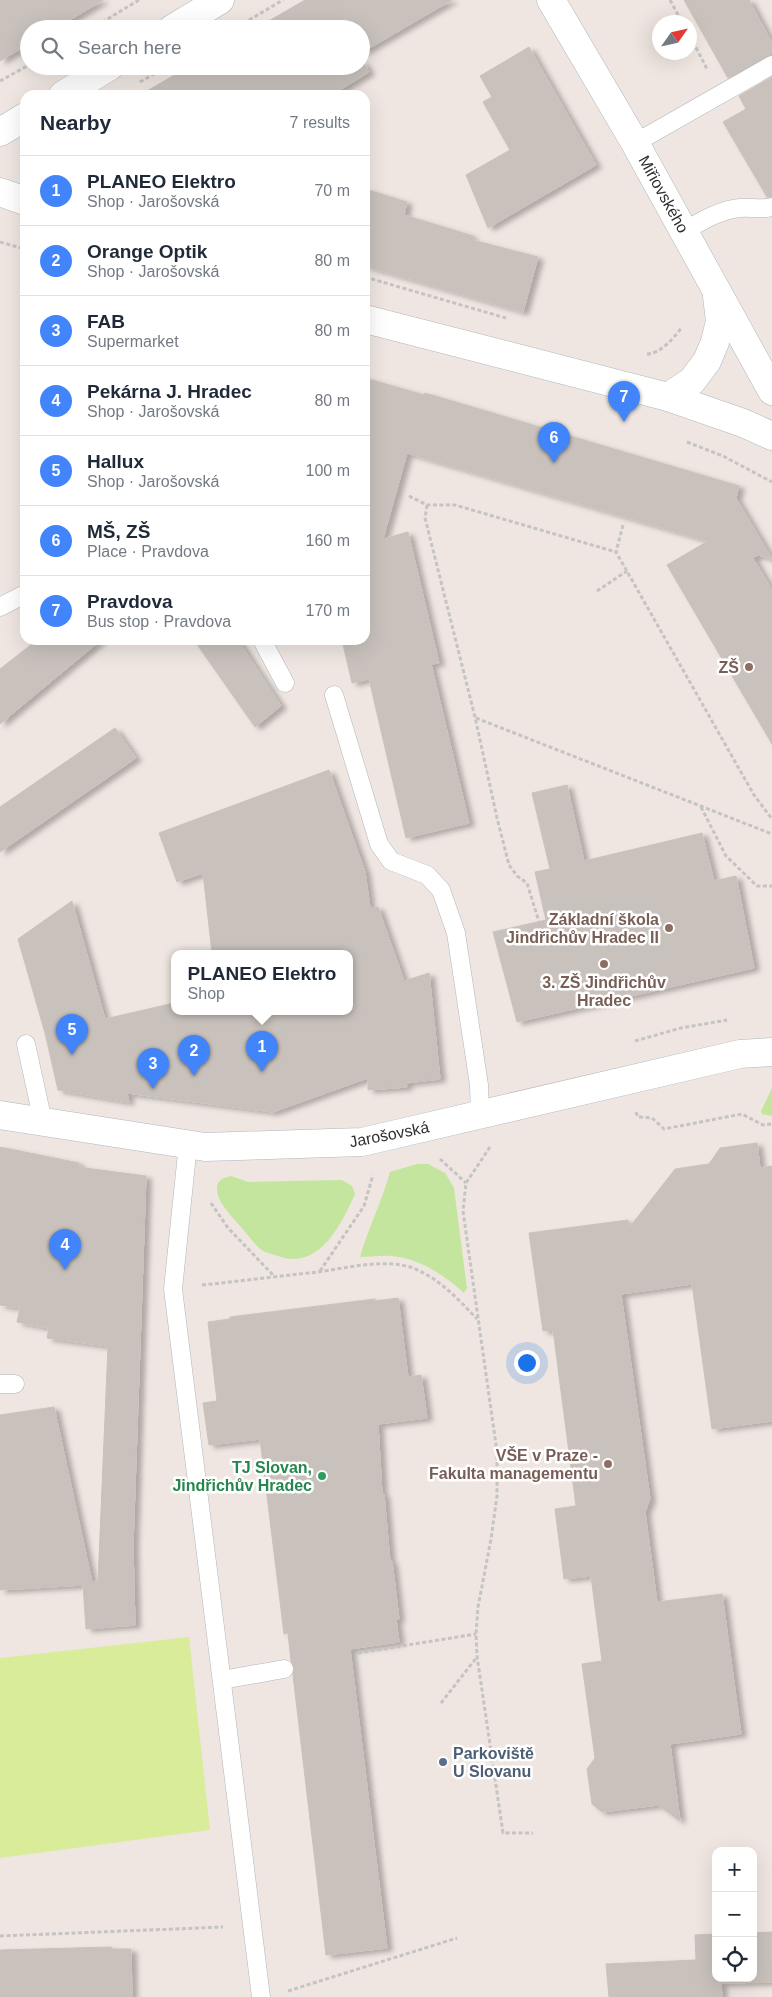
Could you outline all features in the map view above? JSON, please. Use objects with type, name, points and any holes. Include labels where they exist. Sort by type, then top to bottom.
[{"type":"street","points":[[187,20],[220,0]]},
{"type":"street","name":"Miřiovského","points":[[551,0],[635,143],[772,392]]},
{"type":"street","points":[[71,90],[95,75]]},
{"type":"street","points":[[0,132],[20,121]]},
{"type":"street","points":[[0,192],[20,199]]},
{"type":"street","points":[[668,397],[692,381],[707,361],[715,342],[720,321],[717,292]]},
{"type":"street","points":[[370,321],[668,397],[743,423],[772,436]]},
{"type":"street","name":"Jarošovská","points":[[0,1115],[43,1122],[187,1155],[204,1147],[362,1142],[740,1054],[772,1052]]},
{"type":"lane","points":[[635,143],[772,65]]},
{"type":"lane","points":[[684,231],[712,216],[740,208],[764,210],[772,207]]},
{"type":"lane","points":[[0,607],[20,597]]},
{"type":"lane","points":[[265,645],[285,683]]},
{"type":"lane","points":[[334,695],[379,844],[391,861],[406,865],[426,875],[441,890],[456,933],[480,1085],[480,1115]]},
{"type":"lane","points":[[26,1044],[43,1122]]},
{"type":"lane","points":[[187,1155],[174,1288],[260,1997]]},
{"type":"lane","points":[[222,1680],[284,1669]]},
{"type":"path","points":[[106,20],[138,0]]},
{"type":"path","points":[[248,20],[283,0]]},
{"type":"path","points":[[670,0],[678,15]]},
{"type":"path","points":[[697,49],[710,73]]},
{"type":"path","points":[[0,81],[20,70]]},
{"type":"path","points":[[135,85],[152,75]]},
{"type":"path","points":[[0,242],[20,248]]},
{"type":"path","points":[[651,354],[675,336],[682,328],[684,320]]},
{"type":"path","points":[[681,440],[723,456],[772,482]]},
{"type":"path","points":[[409,496],[427,505],[456,506],[616,552]]},
{"type":"path","points":[[427,505],[425,518],[475,718],[509,865],[527,883],[539,922]]},
{"type":"path","points":[[623,525],[616,552],[754,795],[772,819]]},
{"type":"path","points":[[597,590],[627,572]]},
{"type":"path","points":[[475,718],[772,834]]},
{"type":"path","points":[[701,806],[726,856],[757,886],[772,886]]},
{"type":"path","points":[[635,1110],[638,1117],[652,1118],[664,1129],[742,1114],[762,1126],[772,1124]]},
{"type":"path","points":[[492,1144],[466,1183],[463,1211],[497,1452],[497,1496],[478,1607],[477,1656],[503,1833],[533,1833]]},
{"type":"path","points":[[187,1155],[228,1228],[274,1276]]},
{"type":"path","points":[[437,1157],[466,1183]]},
{"type":"path","points":[[320,1271],[364,1206],[374,1173]]},
{"type":"path","points":[[174,1288],[364,1266],[392,1265],[411,1268],[427,1274],[445,1286],[478,1320]]},
{"type":"path","points":[[358,1652],[476,1634]]},
{"type":"path","points":[[441,1703],[477,1656]]},
{"type":"path","points":[[0,1936],[251,1925]]},
{"type":"path","points":[[287,1991],[458,1938]]},
{"type":"green space","points":[[772,1088],[772,1116],[762,1114],[761,1111]]},
{"type":"green space","points":[[417,1164],[428,1164],[445,1173],[454,1188],[467,1288],[464,1293],[430,1268],[411,1260],[387,1256],[360,1257],[390,1172]]},
{"type":"green space","points":[[231,1176],[248,1182],[342,1180],[352,1186],[355,1194],[343,1219],[327,1242],[317,1251],[305,1257],[293,1259],[263,1251],[225,1208],[219,1198],[217,1187],[220,1181]]},
{"type":"green space","points":[[189,1637],[210,1830],[0,1858],[0,1658]]},
{"type":"building","points":[[0,0],[103,0],[70,20],[20,20],[20,49],[0,61]]},
{"type":"building","points":[[305,0],[452,0],[370,48],[370,20],[271,20]]},
{"type":"building","points":[[684,0],[749,0],[772,43],[772,54],[728,78],[697,23],[697,15],[692,15]]},
{"type":"building","points":[[529,47],[596,165],[488,228],[466,175],[510,150],[483,102],[492,97],[480,76]]},
{"type":"building","points":[[174,75],[364,75],[340,90],[149,90]]},
{"type":"building","points":[[772,77],[772,197],[767,197],[723,122],[746,109],[739,96]]},
{"type":"building","points":[[370,191],[407,202],[404,215],[473,236],[468,239],[538,257],[523,312],[370,267]]},
{"type":"building","points":[[370,379],[424,395],[425,393],[739,486],[736,498],[772,559],[758,555],[753,558],[772,590],[772,744],[667,565],[708,541],[407,453],[383,539],[408,532],[439,663],[431,664],[469,823],[406,838],[369,679],[352,683],[343,645],[370,645]]},
{"type":"building","points":[[31,645],[95,645],[0,724],[0,669]]},
{"type":"building","points":[[198,645],[241,645],[281,706],[255,727]]},
{"type":"building","points":[[115,728],[136,758],[0,852],[0,807]]},
{"type":"building","points":[[329,770],[365,872],[370,908],[378,907],[404,981],[429,973],[440,1079],[406,1083],[407,1087],[368,1090],[368,1078],[273,1112],[127,1093],[129,1102],[58,1090],[45,1033],[18,939],[72,901],[105,1019],[171,1004],[171,1015],[353,1015],[353,950],[212,950],[203,873],[177,882],[159,833]]},
{"type":"building","name":"Základní škola Jindřichův Hradec II","points":[[567,785],[584,861],[702,833],[714,881],[736,876],[754,968],[517,1022],[493,932],[546,920],[535,872],[550,869],[532,793]]},
{"type":"building","name":"VŠE v Praze - Fakulta managementu","points":[[757,1143],[760,1168],[772,1166],[772,1421],[712,1429],[692,1284],[621,1294],[650,1499],[645,1512],[657,1602],[722,1594],[741,1734],[670,1744],[680,1821],[658,1805],[602,1812],[592,1804],[587,1769],[595,1758],[582,1664],[602,1661],[591,1576],[564,1579],[555,1509],[576,1506],[553,1330],[543,1331],[529,1233],[628,1220],[629,1228],[675,1169],[709,1164],[720,1148]]},
{"type":"building","points":[[0,1147],[79,1163],[78,1167],[146,1176],[133,1546],[135,1625],[86,1629],[83,1585],[0,1590],[0,1415],[54,1407],[92,1582],[98,1581],[108,1346],[47,1338],[49,1328],[17,1322],[20,1308],[0,1305]]},
{"type":"building","name":"TJ Slovan, Jindřichův Hradec","points":[[398,1298],[408,1377],[421,1375],[427,1418],[378,1424],[382,1494],[384,1494],[390,1562],[392,1561],[399,1619],[396,1619],[399,1642],[350,1649],[387,1948],[326,1955],[293,1675],[294,1668],[291,1661],[288,1633],[284,1634],[260,1439],[209,1445],[203,1403],[217,1401],[208,1322],[230,1319],[230,1317],[375,1299],[375,1301]]},
{"type":"building","points":[[772,1932],[772,1982],[721,1983],[722,1997],[609,1997],[606,1964],[696,1960],[695,1935],[712,1934],[712,1982],[757,1982],[757,1933]]},
{"type":"building","points":[[111,1947],[112,1949],[131,1949],[132,1997],[0,1997],[0,1950]]},
{"type":"place","name":"Pravdova","points":[[624,422]]},
{"type":"place","name":"MŠ, ZŠ","points":[[554,463]]},
{"type":"place","name":"ZŠ","points":[[749,667]]},
{"type":"place","name":"Základní škola Jindřichův Hradec II","points":[[669,928]]},
{"type":"place","name":"3. ZŠ Jindřichův Hradec","points":[[604,964]]},
{"type":"place","name":"Hallux","points":[[72,1055]]},
{"type":"place","name":"PLANEO Elektro","points":[[262,1072]]},
{"type":"place","name":"Orange Optik","points":[[194,1076]]},
{"type":"place","name":"FAB","points":[[153,1089]]},
{"type":"place","name":"Pekárna J. Hradec","points":[[65,1270]]},
{"type":"place","name":"VŠE v Praze - Fakulta managementu","points":[[608,1464]]},
{"type":"place","name":"TJ Slovan, Jindřichův Hradec","points":[[322,1476]]},
{"type":"place","name":"Parkoviště U Slovanu","points":[[443,1762]]}]
